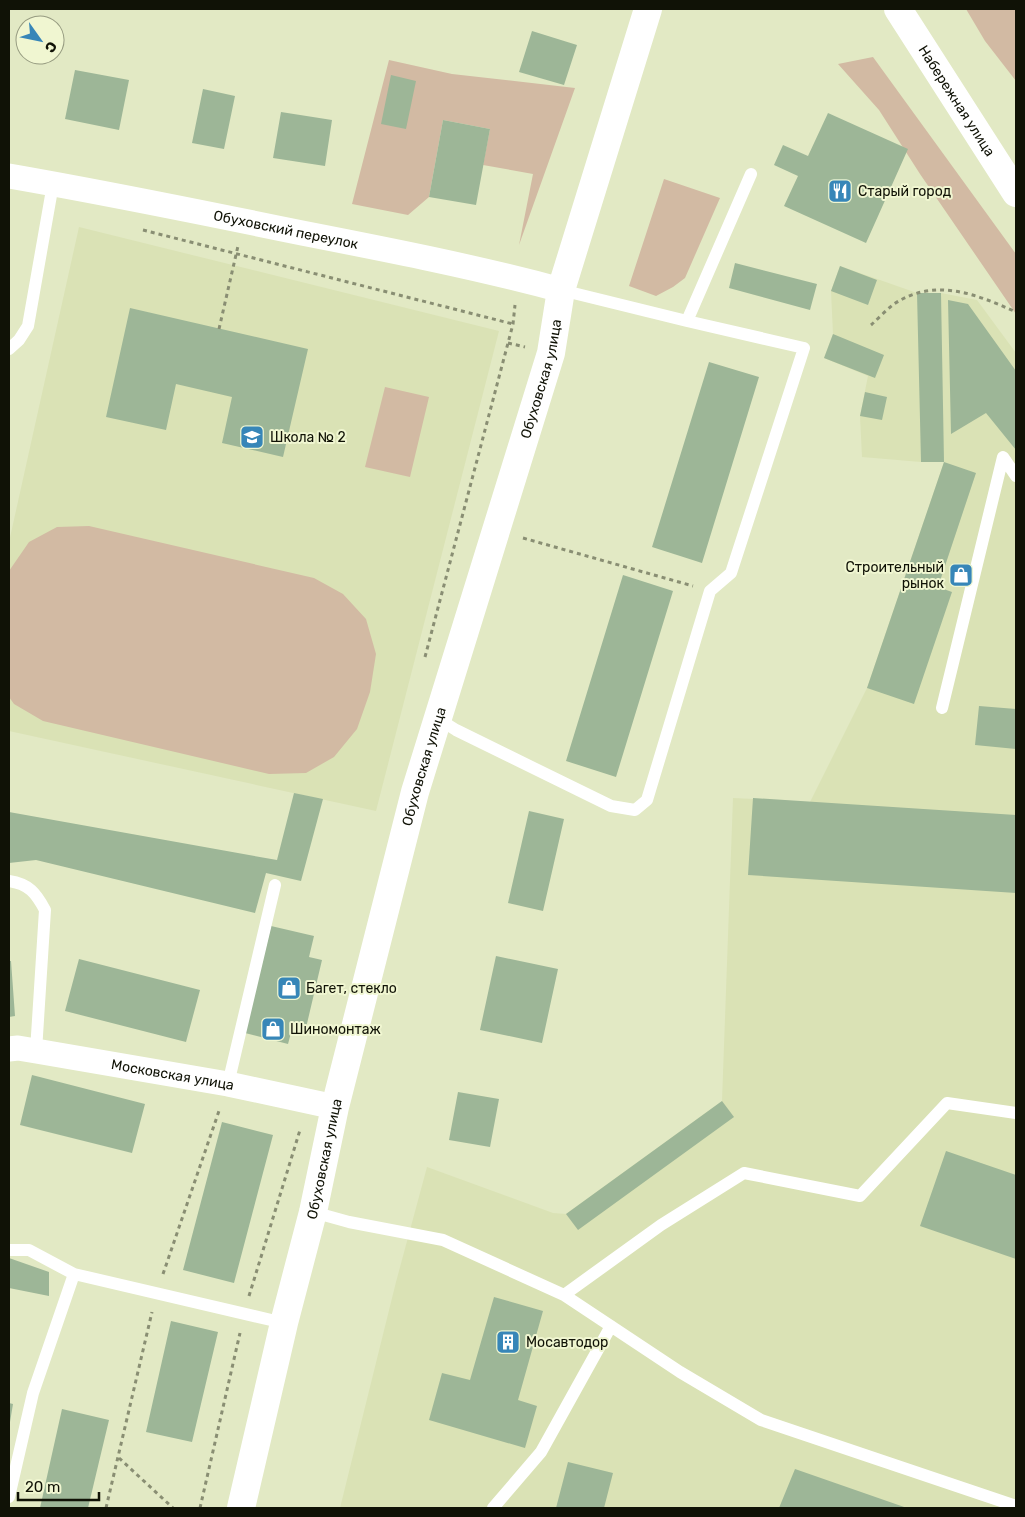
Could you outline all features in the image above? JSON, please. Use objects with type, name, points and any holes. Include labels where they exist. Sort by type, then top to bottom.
[{"type":"street","name":"Обуховская улица","points":[[241,1508],[284,1322],[313,1212],[335,1107],[415,792],[551,352],[561,290],[645,21],[657,9]]},
{"type":"street","name":"Набережная улица","points":[[897,10],[1015,189]]},
{"type":"street","name":"Обуховский переулок","points":[[9,176],[434,260],[518,278],[561,290]]},
{"type":"street","name":"Московская улица","points":[[9,1049],[36,1050],[228,1084],[335,1107]]},
{"type":"lane","points":[[687,321],[751,174]]},
{"type":"lane","points":[[9,349],[19,340],[28,326],[53,184]]},
{"type":"lane","points":[[437,718],[456,730],[611,806],[635,810],[647,800],[710,591],[731,573],[804,348],[561,290]]},
{"type":"lane","points":[[942,708],[1003,458],[1016,476]]},
{"type":"lane","points":[[9,881],[20,883],[38,895],[45,910],[36,1050]]},
{"type":"lane","points":[[228,1084],[275,885]]},
{"type":"lane","points":[[564,1295],[660,1225],[744,1173],[860,1196],[947,1102],[1016,1113]]},
{"type":"lane","points":[[313,1212],[349,1222],[443,1240],[564,1295],[680,1372],[761,1420],[1016,1506]]},
{"type":"lane","points":[[9,1250],[29,1250],[74,1274],[284,1322]]},
{"type":"lane","points":[[9,1497],[32,1393],[74,1274]]},
{"type":"lane","points":[[494,1508],[541,1452],[611,1326]]},
{"type":"path","points":[[219,329],[244,221]]},
{"type":"path","points":[[140,229],[513,324]]},
{"type":"path","points":[[871,325],[894,304],[918,292],[944,289],[982,296],[1016,312]]},
{"type":"path","points":[[520,537],[710,591]]},
{"type":"path","points":[[118,1458],[174,1508]]},
{"type":"shaded area","points":[[966,9],[1016,9],[1016,81],[985,41]]},
{"type":"shaded area","points":[[873,57],[1016,254],[1016,314],[920,174],[879,110],[838,64]]},
{"type":"shaded area","points":[[389,60],[452,74],[575,88],[519,245],[533,174],[483,165],[490,129],[443,120],[429,197],[408,215],[352,204]]},
{"type":"shaded area","points":[[664,179],[720,198],[685,278],[656,296],[629,286]]},
{"type":"shaded area","name":"Школа № 2","points":[[79,227],[499,331],[376,811],[9,731],[9,542]]},
{"type":"shaded area","points":[[840,266],[917,293],[941,293],[977,300],[1016,353],[1016,1508],[340,1508],[396,1282],[427,1167],[553,1213],[566,1214],[722,1101],[733,798],[810,802],[867,688],[944,462],[862,457],[860,416],[868,376],[824,358],[833,334],[831,291]]},
{"type":"shaded area","points":[[385,387],[429,397],[410,477],[365,467]]},
{"type":"shaded area","points":[[89,526],[314,578],[343,594],[366,619],[376,654],[370,692],[357,729],[334,757],[306,773],[269,774],[43,721],[14,704],[9,697],[9,571],[29,542],[57,527]]},
{"type":"building","points":[[532,31],[577,45],[564,85],[519,72]]},
{"type":"building","points":[[75,70],[129,80],[119,130],[65,119]]},
{"type":"building","points":[[391,75],[416,81],[406,129],[381,124]]},
{"type":"building","points":[[203,89],[235,96],[224,149],[192,143]]},
{"type":"building","points":[[281,112],[332,120],[325,166],[273,158]]},
{"type":"building","name":"Старый город","points":[[828,113],[908,149],[866,243],[784,206],[798,176],[774,165],[783,145],[808,156]]},
{"type":"building","points":[[443,120],[490,129],[476,205],[429,197]]},
{"type":"building","points":[[735,263],[817,284],[810,310],[729,288]]},
{"type":"building","points":[[840,266],[877,280],[868,305],[831,291]]},
{"type":"building","points":[[917,293],[941,293],[944,462],[921,462]]},
{"type":"building","points":[[948,300],[968,304],[1016,371],[1016,450],[986,413],[951,434]]},
{"type":"building","points":[[130,308],[308,349],[283,457],[222,443],[232,397],[176,384],[166,430],[106,417]]},
{"type":"building","points":[[833,334],[884,355],[875,378],[824,358]]},
{"type":"building","points":[[709,362],[759,377],[702,563],[652,547]]},
{"type":"building","points":[[865,392],[887,397],[882,420],[860,416]]},
{"type":"building","points":[[944,462],[976,473],[938,587],[952,592],[914,704],[867,688]]},
{"type":"building","points":[[623,575],[673,591],[616,777],[566,761]]},
{"type":"building","points":[[979,706],[1016,709],[1016,749],[975,745]]},
{"type":"building","points":[[294,793],[323,799],[301,881],[266,873],[255,913],[36,860],[9,863],[9,812],[277,860]]},
{"type":"building","points":[[753,798],[1016,815],[1016,893],[748,875]]},
{"type":"building","points":[[529,811],[564,819],[543,911],[508,903]]},
{"type":"building","points":[[271,926],[314,936],[309,957],[322,960],[305,1032],[292,1029],[288,1044],[245,1033]]},
{"type":"building","points":[[496,956],[558,969],[542,1043],[480,1030]]},
{"type":"building","points":[[79,959],[200,990],[186,1042],[65,1011]]},
{"type":"building","points":[[9,961],[11,961],[15,1016],[9,1017]]},
{"type":"building","points":[[32,1075],[145,1104],[132,1153],[20,1125]]},
{"type":"building","points":[[458,1092],[499,1099],[490,1147],[449,1140]]},
{"type":"building","points":[[722,1101],[734,1117],[578,1230],[566,1214]]},
{"type":"building","points":[[222,1122],[273,1135],[234,1283],[183,1270]]},
{"type":"building","points":[[946,1151],[1016,1175],[1016,1259],[920,1226]]},
{"type":"building","points":[[9,1258],[49,1272],[49,1296],[9,1288]]},
{"type":"building","name":"Мосавтодор","points":[[494,1297],[543,1311],[518,1400],[537,1406],[525,1448],[429,1420],[442,1373],[470,1380]]},
{"type":"building","points":[[171,1321],[218,1332],[192,1442],[146,1432]]},
{"type":"building","points":[[9,1403],[13,1404],[10,1422],[9,1421]]},
{"type":"building","points":[[62,1409],[109,1420],[88,1508],[40,1508]]},
{"type":"building","points":[[568,1462],[613,1473],[604,1508],[556,1508]]},
{"type":"building","points":[[795,1469],[907,1508],[779,1508]]},
{"type":"place","name":"Старый город","points":[[840,191]]},
{"type":"place","name":"Школа № 2","points":[[252,437]]},
{"type":"place","name":"Строительный рынок","points":[[961,575]]},
{"type":"place","name":"Багет, стекло","points":[[289,988]]},
{"type":"place","name":"Шиномонтаж","points":[[273,1029]]},
{"type":"place","name":"Мосавтодор","points":[[508,1342]]}]
